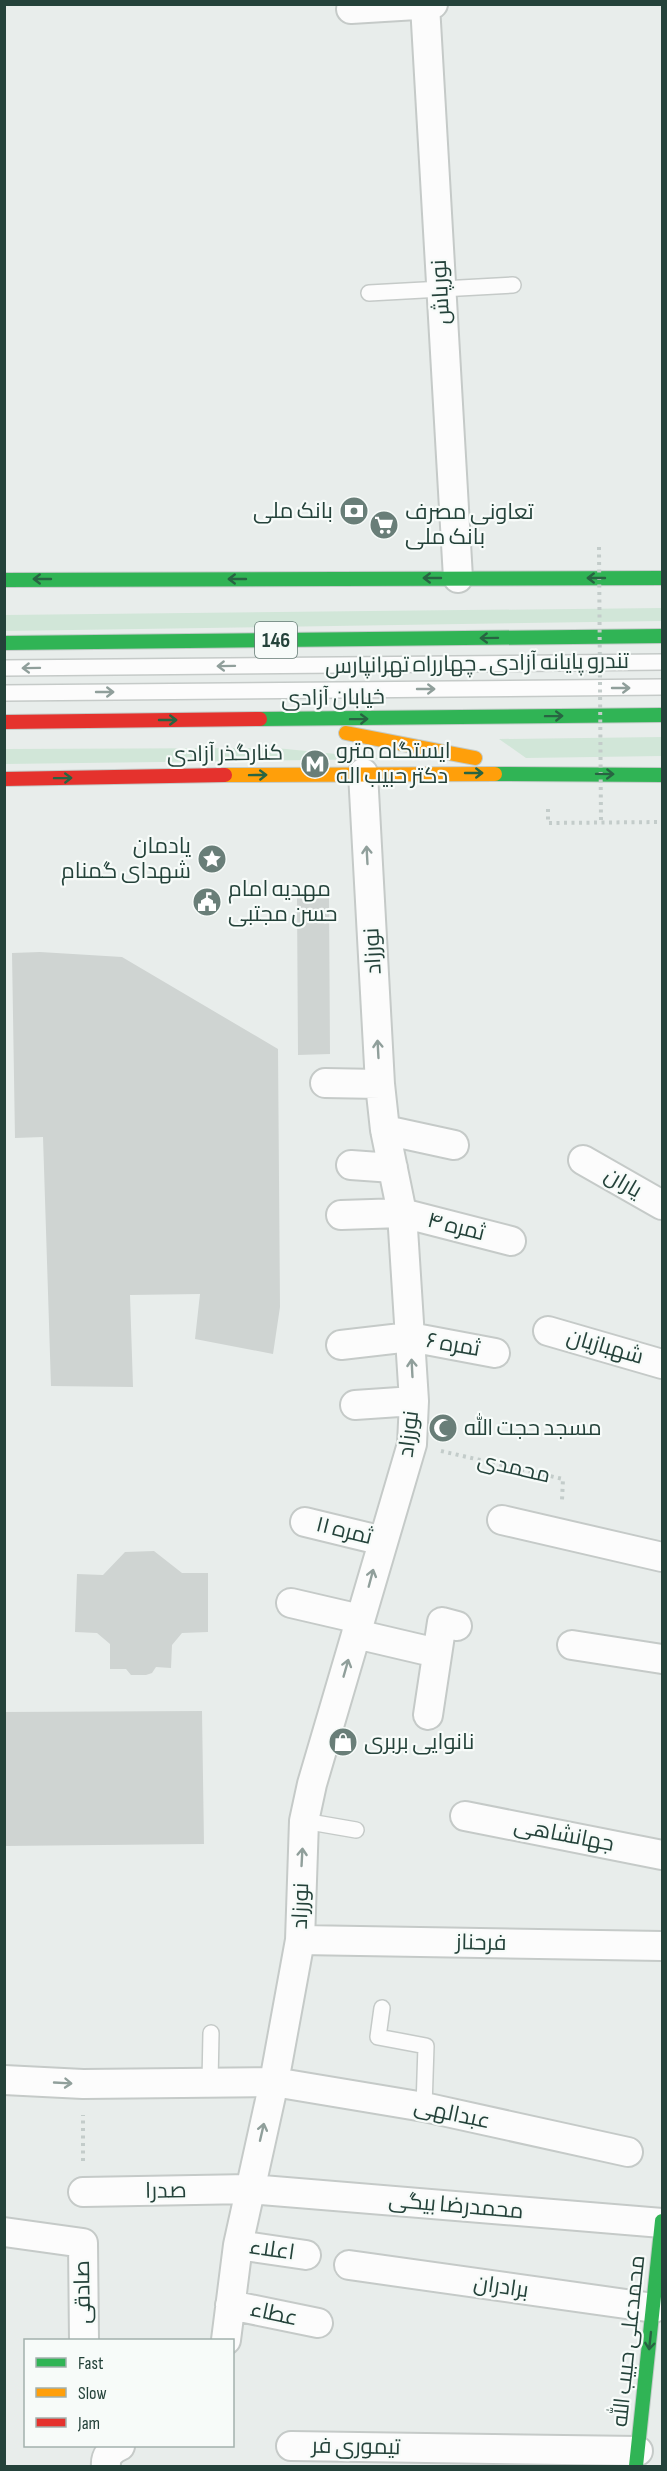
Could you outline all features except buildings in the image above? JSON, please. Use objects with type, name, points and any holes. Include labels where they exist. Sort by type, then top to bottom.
[{"type":"main road","points":[[4,580],[663,578]]},
{"type":"main road","name":"146","points":[[4,643],[663,636]]},
{"type":"main road","name":"خیابان آزادی","points":[[4,722],[663,715]]},
{"type":"main road","points":[[280,720],[548,773]]},
{"type":"main road","name":"کنارگذر آزادی","points":[[4,779],[363,773],[663,775]]},
{"type":"main road","name":"محمدعلی حبیب الله","points":[[637,2459],[662,2222]]},
{"type":"street","points":[[351,9],[433,4]]},
{"type":"street","name":"نورپاش","points":[[425,5],[458,578]]},
{"type":"street","name":"نورزاد","points":[[226,2339],[238,2245],[274,2082],[300,1940],[304,1821],[312,1784],[411,1444],[414,1401],[402,1213],[385,1130],[380,1084],[363,773]]},
{"type":"street","points":[[325,1083],[380,1084]]},
{"type":"street","points":[[385,1130],[454,1145]]},
{"type":"street","name":"یاران","points":[[583,1160],[663,1205]]},
{"type":"street","points":[[351,1165],[393,1168]]},
{"type":"street","name":"ثمره ۴","points":[[341,1215],[402,1213],[511,1241]]},
{"type":"street","name":"شهبازیان","points":[[548,1331],[663,1364]]},
{"type":"street","name":"ثمره ۶","points":[[341,1345],[410,1337],[495,1353]]},
{"type":"street","points":[[355,1404],[414,1401]]},
{"type":"street","points":[[501,1520],[663,1557]]},
{"type":"street","name":"ثمره ۱۱","points":[[305,1521],[383,1540]]},
{"type":"street","points":[[291,1603],[437,1653]]},
{"type":"street","points":[[428,1715],[442,1622],[457,1626]]},
{"type":"street","points":[[572,1645],[663,1659]]},
{"type":"street","name":"جهانشاهی","points":[[465,1816],[663,1854]]},
{"type":"street","name":"فرحناز","points":[[300,1940],[663,1946]]},
{"type":"street","points":[[4,2080],[83,2084],[274,2082]]},
{"type":"street","name":"عبدالهی","points":[[274,2082],[424,2107],[628,2152]]},
{"type":"street","name":"صدرا","points":[[83,2192],[249,2189]]},
{"type":"street","name":"محمدرضا بیگی","points":[[249,2189],[662,2222]]},
{"type":"street","name":"صادقی","points":[[4,2232],[83,2243],[84,2339]]},
{"type":"street","name":"اعلاء","points":[[238,2245],[306,2255]]},
{"type":"street","name":"برادران","points":[[349,2265],[654,2308]]},
{"type":"street","name":"عطاء","points":[[230,2305],[318,2323]]},
{"type":"street","name":"تیموری فر","points":[[291,2446],[637,2459]]},
{"type":"lane","points":[[369,293],[513,285]]},
{"type":"lane","name":"تندرو پایانه آزادی ـ چهارراه تهرانپارس","points":[[4,668],[663,662]]},
{"type":"lane","points":[[4,693],[663,687]]},
{"type":"lane","points":[[304,1821],[356,1830]]},
{"type":"lane","points":[[382,2008],[378,2037],[426,2046],[424,2107]]},
{"type":"lane","points":[[210,2082],[211,2032]]},
{"type":"path","points":[[599,547],[601,822]]},
{"type":"path","points":[[548,823],[663,822]]},
{"type":"path","name":"محمدی","points":[[411,1444],[563,1479],[560,1534]]},
{"type":"green space","points":[[662,608],[662,621],[5,631],[4,615]]},
{"type":"green space","points":[[662,737],[662,756],[526,758],[499,739]]},
{"type":"green space","points":[[276,748],[386,759],[5,764],[4,749]]},
{"type":"traffic: fast","points":[[4,580],[662,578]]},
{"type":"traffic: fast","points":[[4,643],[662,636]]},
{"type":"traffic: fast","points":[[260,719],[662,715]]},
{"type":"traffic: fast","points":[[495,774],[662,775]]},
{"type":"traffic: fast","points":[[636,2466],[662,2221]]},
{"type":"traffic: slow","points":[[346,733],[475,758]]},
{"type":"traffic: slow","points":[[225,775],[495,774]]},
{"type":"traffic: jam","points":[[4,722],[260,719]]},
{"type":"traffic: jam","points":[[4,779],[225,775]]},
{"type":"place","name":"بانک ملی","points":[[354,511]]},
{"type":"place","name":"تعاونی مصرف بانک ملی","points":[[384,525]]},
{"type":"place","name":"ایستگاه مترو دکتر حبیب اله","points":[[315,764]]},
{"type":"place","name":"یادمان شهدای گمنام","points":[[212,859]]},
{"type":"place","name":"مهدیه امام حسن مجتبی","points":[[207,902]]},
{"type":"place","name":"مسجد حجت الله","points":[[443,1428]]},
{"type":"place","name":"نانوایی بربری","points":[[343,1742]]}]
